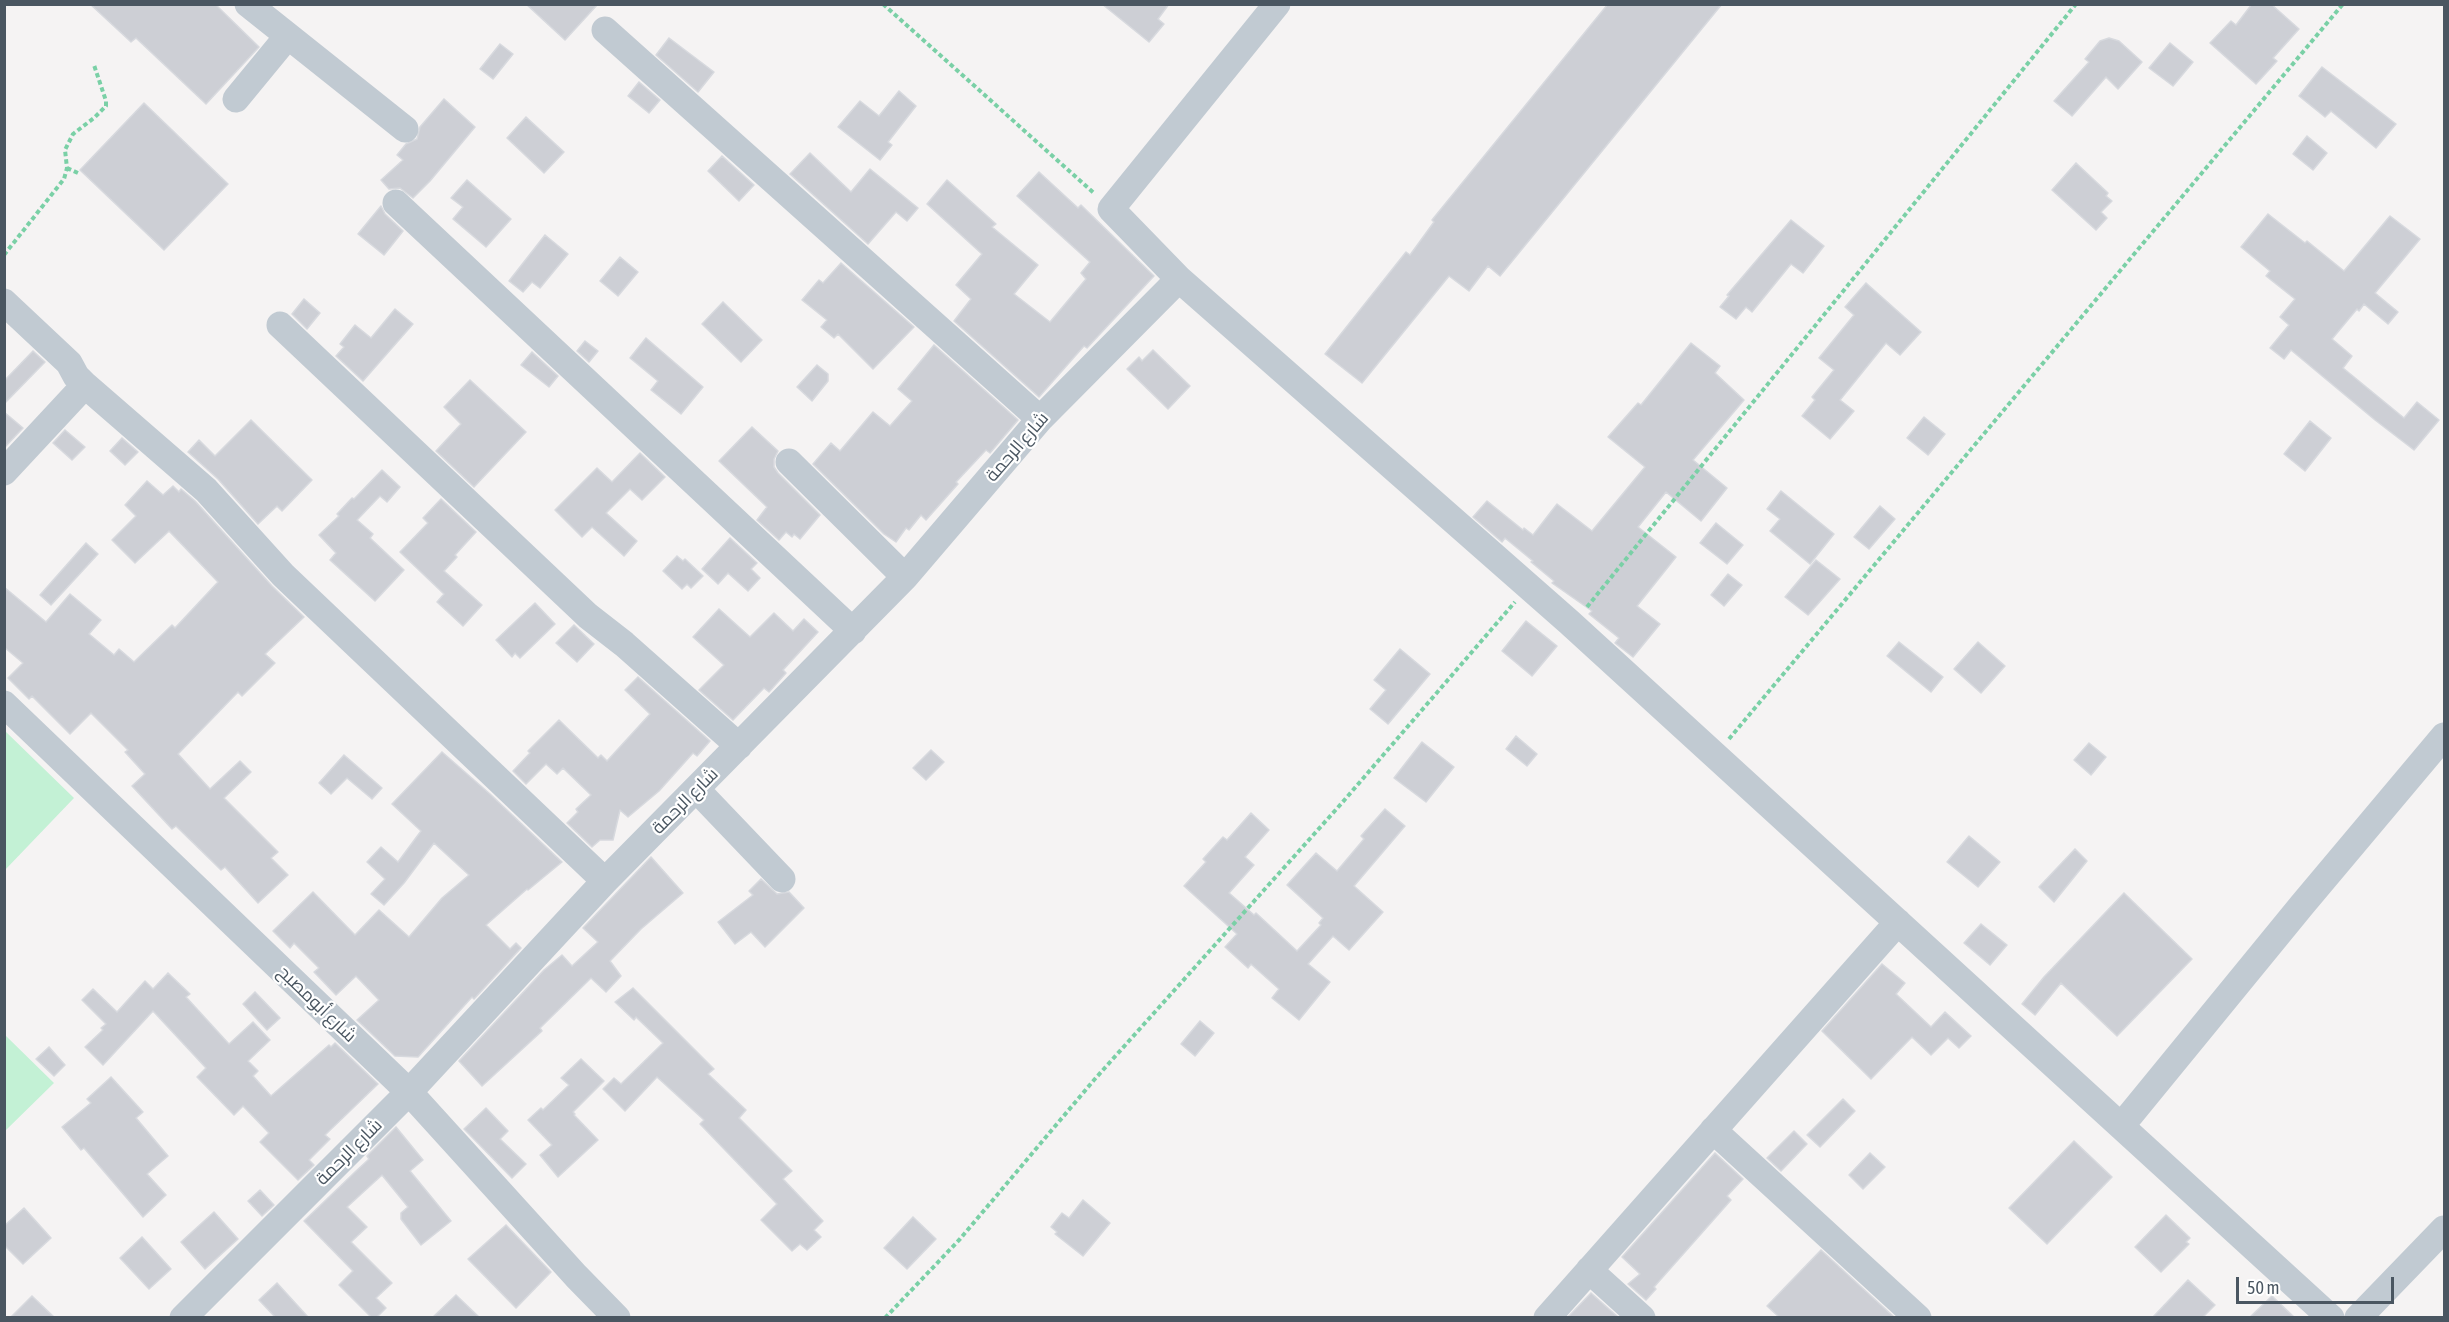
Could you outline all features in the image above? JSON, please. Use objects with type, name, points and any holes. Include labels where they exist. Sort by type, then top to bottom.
[{"type":"street","points":[[248,4],[405,129]]},
{"type":"street","points":[[1277,4],[1111,209],[1179,279],[1572,625],[2331,1317]]},
{"type":"street","points":[[605,30],[1040,419]]},
{"type":"street","points":[[236,99],[287,37]]},
{"type":"street","points":[[396,203],[853,631]]},
{"type":"street","name":"شارع الرحمة","points":[[183,1317],[409,1092],[605,881],[905,578],[1040,419],[1179,279]]},
{"type":"street","points":[[4,302],[69,363],[76,376],[85,385],[206,490],[284,575],[605,881]]},
{"type":"street","points":[[280,325],[588,616],[624,644],[740,746]]},
{"type":"street","points":[[4,472],[85,385]]},
{"type":"street","points":[[789,462],[905,578]]},
{"type":"street","name":"شارع أبومصبح","points":[[4,704],[409,1092],[617,1317]]},
{"type":"street","points":[[2122,1125],[2302,905],[2445,736]]},
{"type":"street","points":[[696,789],[782,879]]},
{"type":"street","points":[[1547,1317],[1898,921]]},
{"type":"street","points":[[1713,1130],[1918,1317]]},
{"type":"street","points":[[2358,1317],[2445,1229]]},
{"type":"street","points":[[1589,1270],[1642,1317]]},
{"type":"path","points":[[883,4],[1111,209]]},
{"type":"path","points":[[1572,625],[2076,4]]},
{"type":"path","points":[[1715,756],[2343,4]]},
{"type":"path","points":[[4,255],[63,179],[67,168],[65,150],[73,134],[106,106],[94,65]]},
{"type":"path","points":[[67,168],[78,173]]},
{"type":"path","points":[[885,1317],[960,1239],[1094,1080],[1341,804],[1528,587]]},
{"type":"green space","points":[[4,730],[74,798],[5,870],[4,870]]},
{"type":"green space","points":[[5,1035],[54,1083],[5,1131]]},
{"type":"building","points":[[90,4],[215,4],[259,47],[206,104],[136,38],[131,42]]},
{"type":"building","points":[[526,4],[598,4],[565,40]]},
{"type":"building","points":[[1102,4],[1169,4],[1158,19],[1164,24],[1149,42]]},
{"type":"building","points":[[1608,4],[1722,4],[1500,276],[1488,266],[1469,291],[1449,276],[1362,383],[1325,354],[1406,252],[1410,255],[1434,222],[1432,220]]},
{"type":"building","points":[[2252,4],[2271,4],[2299,29],[2273,58],[2277,61],[2256,84],[2210,43],[2231,21],[2236,25]]},
{"type":"building","points":[[669,38],[714,72],[698,92],[656,55]]},
{"type":"building","points":[[2109,38],[2119,41],[2142,62],[2118,89],[2106,77],[2072,116],[2054,101],[2089,62],[2085,59],[2100,41]]},
{"type":"building","points":[[2170,43],[2193,62],[2173,86],[2149,68]]},
{"type":"building","points":[[500,44],[513,54],[493,79],[480,69]]},
{"type":"building","points":[[2322,67],[2396,124],[2376,148],[2331,111],[2325,117],[2299,96]]},
{"type":"building","points":[[639,82],[660,100],[649,113],[628,96]]},
{"type":"building","points":[[899,91],[916,106],[888,142],[892,145],[880,160],[838,127],[860,101],[879,116]]},
{"type":"building","points":[[444,99],[475,127],[413,198],[400,188],[389,189],[381,180],[403,160],[397,155],[406,144],[417,139],[420,127]]},
{"type":"building","points":[[144,103],[228,184],[164,250],[80,170]]},
{"type":"building","points":[[526,117],[564,152],[544,173],[507,138]]},
{"type":"building","points":[[2307,136],[2327,153],[2313,170],[2293,154]]},
{"type":"building","points":[[810,153],[851,192],[870,169],[918,208],[907,221],[896,212],[868,244],[790,174]]},
{"type":"building","points":[[722,156],[754,185],[739,201],[708,171]]},
{"type":"building","points":[[2076,163],[2108,193],[2106,196],[2112,201],[2101,212],[2107,218],[2096,230],[2052,190]]},
{"type":"building","points":[[1039,172],[1078,208],[1081,205],[1154,276],[1087,348],[1084,346],[1039,397],[954,321],[971,299],[956,285],[982,254],[927,204],[947,180],[996,224],[992,227],[1038,265],[1014,294],[1050,322],[1086,279],[1081,273],[1090,262],[1017,196]]},
{"type":"building","points":[[467,180],[511,219],[486,247],[453,219],[463,207],[451,198]]},
{"type":"building","points":[[381,206],[385,214],[403,231],[384,255],[358,234]]},
{"type":"building","points":[[2268,214],[2305,243],[2307,241],[2344,271],[2390,216],[2420,239],[2375,293],[2398,312],[2388,324],[2364,304],[2332,339],[2352,356],[2343,368],[2404,418],[2417,402],[2439,420],[2414,450],[2291,350],[2284,359],[2270,348],[2289,325],[2280,317],[2295,299],[2266,276],[2270,271],[2241,247]]},
{"type":"building","points":[[1791,220],[1824,246],[1803,273],[1791,264],[1752,312],[1746,307],[1736,319],[1720,307],[1729,296],[1727,295]]},
{"type":"building","points":[[545,235],[568,254],[540,288],[532,282],[523,292],[509,281]]},
{"type":"building","points":[[620,257],[638,272],[618,296],[600,281]]},
{"type":"building","points":[[841,263],[914,327],[873,369],[838,334],[834,338],[821,327],[827,320],[802,300],[819,280],[823,283]]},
{"type":"building","points":[[1866,283],[1921,332],[1900,355],[1886,343],[1840,400],[1854,411],[1830,439],[1802,416],[1815,400],[1812,397],[1834,370],[1819,358],[1854,315],[1845,307]]},
{"type":"building","points":[[304,299],[320,313],[307,329],[292,314]]},
{"type":"building","points":[[723,302],[762,340],[741,362],[702,324]]},
{"type":"building","points":[[395,309],[413,324],[363,381],[336,356],[344,347],[340,344],[355,325],[371,338]]},
{"type":"building","points":[[646,338],[703,387],[681,414],[651,390],[658,381],[630,358]]},
{"type":"building","points":[[585,341],[598,351],[589,362],[577,351]]},
{"type":"building","points":[[1691,343],[1720,366],[1715,373],[1744,400],[1693,460],[1727,488],[1701,521],[1666,492],[1638,527],[1676,557],[1637,606],[1660,624],[1633,657],[1615,643],[1619,638],[1589,614],[1592,611],[1552,583],[1554,581],[1505,538],[1502,542],[1473,517],[1487,501],[1523,530],[1524,528],[1533,535],[1557,504],[1592,531],[1645,467],[1608,437],[1638,403],[1641,405]]},
{"type":"building","points":[[934,345],[1018,420],[990,453],[986,450],[956,482],[958,484],[926,520],[921,515],[909,530],[906,528],[896,542],[884,534],[813,464],[831,443],[840,451],[873,412],[890,426],[912,401],[898,389]]},
{"type":"building","points":[[1153,350],[1190,386],[1168,409],[1127,369],[1139,357],[1142,361]]},
{"type":"building","points":[[33,351],[45,362],[4,404],[4,381]]},
{"type":"building","points":[[532,352],[558,376],[549,387],[521,365]]},
{"type":"building","points":[[817,365],[828,374],[828,381],[812,401],[797,387]]},
{"type":"building","points":[[470,380],[526,432],[474,487],[436,451],[461,424],[444,407]]},
{"type":"building","points":[[4,412],[23,428],[4,448]]},
{"type":"building","points":[[1924,417],[1945,434],[1928,455],[1907,438]]},
{"type":"building","points":[[251,420],[312,480],[282,511],[277,506],[258,524],[218,479],[188,452],[199,440],[215,456]]},
{"type":"building","points":[[2310,421],[2331,438],[2305,471],[2284,454]]},
{"type":"building","points":[[752,427],[778,451],[774,459],[774,467],[778,473],[820,515],[800,539],[786,532],[779,540],[757,520],[767,507],[719,461]]},
{"type":"building","points":[[65,430],[85,447],[72,460],[53,443]]},
{"type":"building","points":[[122,438],[138,452],[125,465],[110,451]]},
{"type":"building","points":[[640,453],[665,477],[642,500],[630,489],[606,513],[637,541],[624,556],[592,527],[582,537],[555,510],[597,468],[612,482]]},
{"type":"building","points":[[382,470],[400,487],[387,502],[380,496],[357,520],[373,534],[370,538],[404,570],[375,601],[330,560],[336,553],[319,535],[339,516],[337,514],[352,498],[354,499]]},
{"type":"building","points":[[147,481],[163,495],[173,486],[179,492],[181,489],[195,501],[272,586],[304,617],[265,654],[275,663],[242,696],[238,692],[178,754],[210,789],[240,761],[251,772],[224,798],[278,852],[271,858],[288,875],[258,903],[225,867],[221,870],[176,826],[172,829],[132,786],[145,774],[125,752],[128,750],[91,713],[70,734],[32,696],[29,699],[8,678],[23,663],[4,647],[4,587],[46,622],[70,594],[101,620],[89,634],[114,655],[119,649],[134,662],[172,625],[175,628],[218,582],[169,531],[135,563],[112,540],[136,516],[125,505]]},
{"type":"building","points":[[1781,491],[1834,534],[1810,564],[1770,531],[1780,519],[1767,509]]},
{"type":"building","points":[[441,499],[476,532],[444,571],[482,605],[463,626],[437,602],[444,594],[400,552],[428,523],[423,518]]},
{"type":"building","points":[[1880,506],[1895,519],[1869,549],[1854,537]]},
{"type":"building","points":[[1716,523],[1743,545],[1727,564],[1700,543]]},
{"type":"building","points":[[730,538],[757,563],[751,569],[760,578],[748,591],[728,573],[718,584],[702,569]]},
{"type":"building","points":[[86,543],[98,554],[51,605],[40,595]]},
{"type":"building","points":[[677,556],[683,561],[685,559],[703,576],[691,588],[687,584],[682,589],[663,571]]},
{"type":"building","points":[[1816,560],[1840,579],[1808,615],[1785,597]]},
{"type":"building","points":[[1728,574],[1742,585],[1724,606],[1711,595]]},
{"type":"building","points":[[535,603],[555,624],[520,658],[515,653],[512,657],[496,640]]},
{"type":"building","points":[[719,609],[750,637],[774,613],[793,631],[804,619],[818,632],[783,670],[786,673],[769,692],[764,688],[733,720],[699,690],[724,665],[693,637]]},
{"type":"building","points":[[1526,621],[1557,646],[1532,676],[1502,651]]},
{"type":"building","points":[[574,625],[594,644],[577,662],[556,643]]},
{"type":"building","points":[[1899,642],[1943,677],[1931,692],[1887,656]]},
{"type":"building","points":[[1978,642],[2005,666],[1981,693],[1954,669]]},
{"type":"building","points":[[1400,649],[1430,674],[1388,724],[1370,709],[1386,690],[1374,680]]},
{"type":"building","points":[[638,677],[710,741],[697,756],[693,753],[659,791],[628,817],[620,810],[613,840],[600,840],[592,847],[567,823],[578,812],[576,809],[591,795],[563,768],[557,774],[546,764],[526,784],[513,771],[530,753],[528,751],[559,720],[598,758],[601,755],[607,761],[650,714],[625,690]]},
{"type":"building","points":[[1516,736],[1537,754],[1527,766],[1506,749]]},
{"type":"building","points":[[1422,742],[1454,767],[1426,802],[1394,778]]},
{"type":"building","points":[[2089,743],[2106,757],[2091,775],[2074,760]]},
{"type":"building","points":[[931,750],[944,762],[926,780],[913,768]]},
{"type":"building","points":[[442,752],[562,862],[486,925],[510,949],[516,943],[521,948],[474,999],[472,997],[418,1057],[395,1056],[357,1020],[379,1000],[356,976],[336,995],[314,972],[319,968],[294,943],[290,948],[273,931],[313,892],[355,935],[379,910],[409,937],[442,898],[469,875],[434,843],[384,905],[371,894],[385,879],[367,862],[381,847],[398,862],[421,831],[392,804]]},
{"type":"building","points":[[344,755],[382,788],[372,799],[347,778],[331,794],[319,783]]},
{"type":"building","points":[[1385,809],[1405,826],[1354,886],[1383,912],[1349,950],[1333,936],[1308,964],[1330,982],[1299,1020],[1272,998],[1279,989],[1251,964],[1248,968],[1225,947],[1237,934],[1184,886],[1206,862],[1203,859],[1223,837],[1227,840],[1251,813],[1269,830],[1245,857],[1254,865],[1229,893],[1254,915],[1256,913],[1297,951],[1321,925],[1319,923],[1323,918],[1287,885],[1316,853],[1337,871],[1364,839],[1361,836]]},
{"type":"building","points":[[1969,836],[2000,862],[1978,887],[1947,862]]},
{"type":"building","points":[[2075,849],[2087,861],[2054,902],[2039,887]]},
{"type":"building","points":[[651,857],[683,893],[641,929],[610,961],[621,976],[606,992],[591,978],[540,1028],[542,1031],[482,1086],[459,1061],[544,970],[562,955],[572,966],[598,942],[583,928]]},
{"type":"building","points":[[761,879],[777,894],[789,892],[804,908],[765,947],[751,932],[735,944],[718,922],[753,895],[749,891]]},
{"type":"building","points":[[2124,893],[2192,959],[2117,1036],[2061,983],[2035,1015],[2022,1004],[2044,977]]},
{"type":"building","points":[[1981,924],[2007,945],[1990,965],[1964,943]]},
{"type":"building","points":[[1882,964],[1905,983],[1896,994],[1931,1027],[1945,1012],[1971,1036],[1959,1048],[1948,1038],[1931,1055],[1912,1037],[1871,1079],[1822,1031]]},
{"type":"building","points":[[168,973],[190,994],[186,997],[229,1044],[253,1022],[270,1040],[248,1061],[258,1071],[253,1076],[271,1096],[329,1045],[331,1047],[335,1043],[378,1084],[325,1135],[330,1139],[309,1160],[314,1165],[298,1180],[260,1142],[269,1133],[243,1106],[234,1115],[197,1077],[206,1068],[153,1011],[103,1065],[85,1047],[103,1030],[101,1028],[106,1024],[82,1000],[93,989],[117,1012],[145,981],[153,989]]},
{"type":"building","points":[[633,988],[714,1069],[708,1074],[746,1110],[739,1118],[792,1171],[783,1179],[823,1221],[814,1230],[821,1237],[807,1250],[800,1244],[792,1251],[761,1220],[777,1204],[700,1124],[704,1120],[657,1077],[625,1111],[603,1089],[614,1078],[621,1084],[663,1043],[636,1017],[634,1020],[615,1002]]},
{"type":"building","points":[[255,992],[280,1018],[267,1030],[243,1004]]},
{"type":"building","points":[[1200,1021],[1214,1033],[1195,1056],[1181,1044]]},
{"type":"building","points":[[49,1047],[65,1065],[54,1076],[36,1059]]},
{"type":"building","points":[[581,1059],[604,1081],[573,1112],[598,1140],[558,1177],[540,1155],[552,1145],[528,1120],[541,1108],[543,1110],[569,1085],[561,1078]]},
{"type":"building","points":[[111,1077],[143,1112],[136,1118],[168,1156],[147,1174],[166,1195],[143,1217],[84,1148],[81,1150],[62,1127],[91,1103],[87,1099]]},
{"type":"building","points":[[1843,1099],[1855,1111],[1820,1147],[1807,1135]]},
{"type":"building","points":[[486,1108],[508,1131],[500,1139],[526,1164],[512,1178],[464,1129]]},
{"type":"building","points":[[396,1127],[423,1160],[410,1171],[451,1221],[421,1245],[401,1219],[401,1213],[408,1207],[382,1175],[347,1207],[367,1227],[351,1242],[392,1283],[376,1298],[386,1308],[377,1317],[371,1317],[339,1285],[353,1271],[304,1221],[369,1159],[367,1156]]},
{"type":"building","points":[[1794,1131],[1807,1144],[1781,1171],[1767,1158]]},
{"type":"building","points":[[2074,1141],[2112,1177],[2047,1244],[2009,1208]]},
{"type":"building","points":[[1715,1153],[1743,1179],[1727,1196],[1731,1200],[1654,1287],[1656,1289],[1646,1300],[1628,1284],[1640,1274],[1622,1257]]},
{"type":"building","points":[[1870,1153],[1885,1167],[1863,1189],[1849,1175]]},
{"type":"building","points":[[260,1190],[274,1205],[262,1216],[248,1201]]},
{"type":"building","points":[[1083,1200],[1110,1223],[1083,1256],[1055,1234],[1057,1232],[1051,1227],[1062,1213],[1069,1218]]},
{"type":"building","points":[[24,1208],[51,1238],[23,1264],[4,1245],[4,1226]]},
{"type":"building","points":[[214,1212],[238,1239],[205,1269],[181,1242]]},
{"type":"building","points":[[2166,1215],[2190,1238],[2186,1242],[2189,1244],[2161,1272],[2135,1247]]},
{"type":"building","points":[[913,1217],[936,1239],[907,1269],[884,1248]]},
{"type":"building","points":[[506,1225],[551,1272],[516,1308],[468,1259]]},
{"type":"building","points":[[142,1237],[171,1269],[149,1289],[120,1258]]},
{"type":"building","points":[[1821,1250],[1894,1317],[1779,1317],[1767,1306]]},
{"type":"building","points":[[2188,1280],[2215,1305],[2203,1317],[2153,1317]]},
{"type":"building","points":[[277,1283],[308,1317],[275,1317],[259,1300]]},
{"type":"building","points":[[1591,1293],[1618,1317],[1568,1317]]},
{"type":"building","points":[[456,1295],[479,1317],[433,1317]]},
{"type":"building","points":[[32,1296],[54,1317],[11,1317]]},
{"type":"building","points":[[2272,1296],[2294,1317],[2250,1317]]}]
